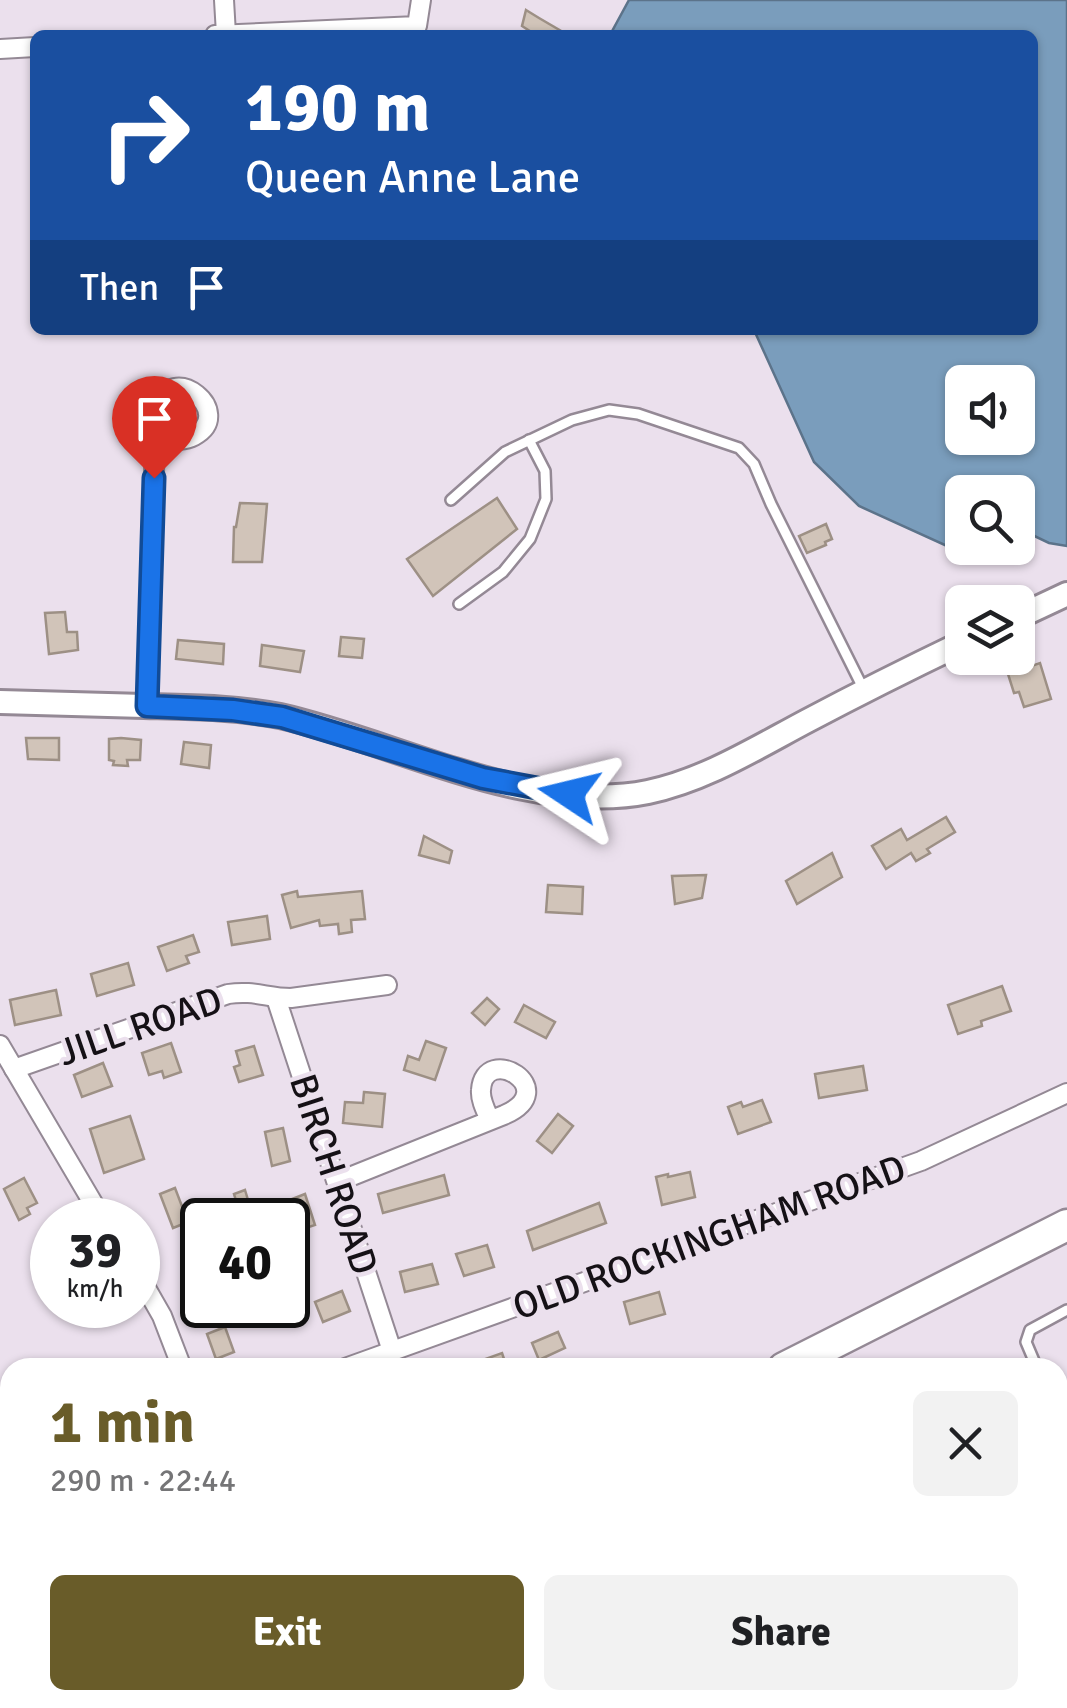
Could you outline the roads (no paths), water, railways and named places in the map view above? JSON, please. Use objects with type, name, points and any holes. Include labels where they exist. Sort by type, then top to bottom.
[{"type":"main road","points":[[804,1358],[1067,1225]]},
{"type":"street","points":[[224,0],[226,30]]},
{"type":"street","points":[[322,30],[417,26],[421,0]]},
{"type":"street","points":[[0,49],[30,46]]},
{"type":"street","points":[[147,706],[155,440]]},
{"type":"street","points":[[1035,609],[1067,594]]},
{"type":"street","points":[[0,702],[233,710],[282,717],[483,778],[596,796],[649,791],[704,774],[945,651]]},
{"type":"street","name":"JILL ROAD","points":[[14,1069],[228,994],[254,992],[276,998],[386,985]]},
{"type":"street","name":"BIRCH ROAD","points":[[276,998],[392,1350]]},
{"type":"street","points":[[0,1045],[90,1198]]},
{"type":"street","name":"OLD ROCKINGHAM ROAD","points":[[371,1358],[921,1161],[1067,1093]]},
{"type":"street","points":[[337,1182],[490,1120]]},
{"type":"street","points":[[160,1312],[178,1358]]},
{"type":"lane","points":[[451,500],[505,452],[572,420],[609,410],[638,414],[739,448],[754,464],[864,690]]},
{"type":"lane","points":[[459,604],[504,572],[530,539],[546,499],[545,472],[530,440]]},
{"type":"lane","points":[[1032,1358],[1026,1342],[1030,1330],[1067,1310]]},
{"type":"water","points":[[629,0],[1067,0],[1067,546],[1035,536],[1035,475],[945,475],[945,545],[859,506],[814,462],[756,335],[1038,335],[1038,30],[613,30]]}]
